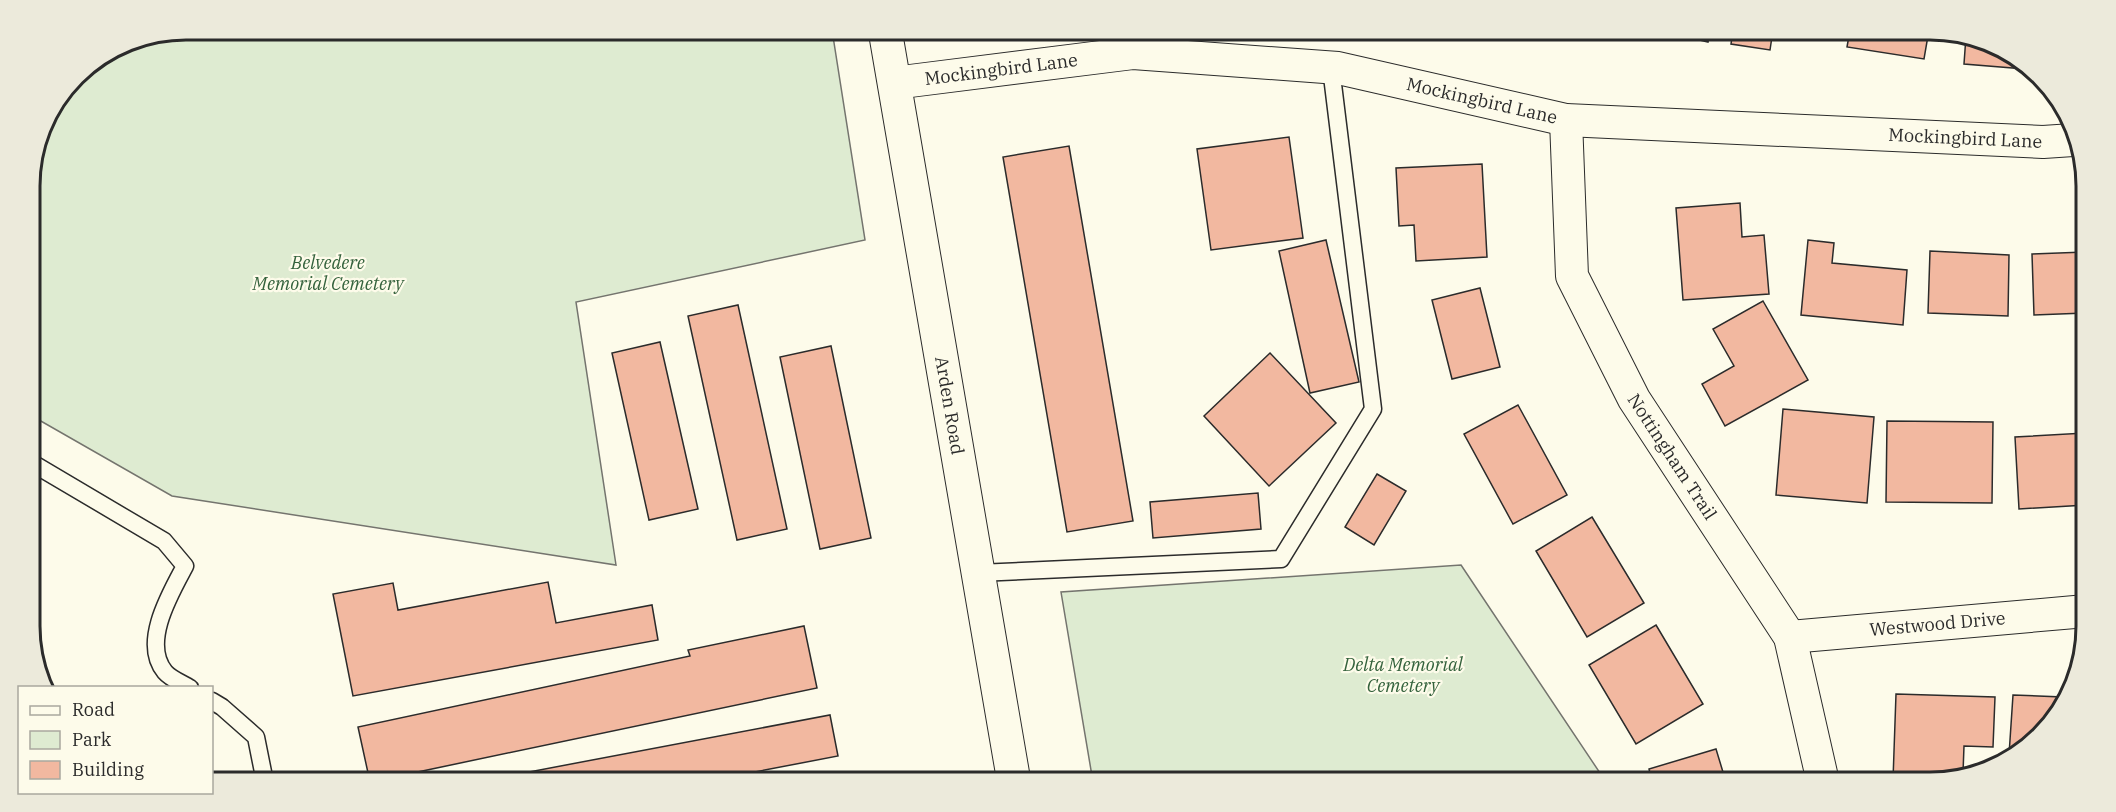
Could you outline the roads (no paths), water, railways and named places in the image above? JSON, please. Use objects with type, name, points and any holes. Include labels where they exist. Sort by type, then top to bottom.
[{"type":"main road","name":"Arden Road","points":[[887,40],[1012,772]]},
{"type":"street","name":"Mockingbird Lane","points":[[894,83],[1133,53],[1331,68],[1566,120],[2031,142],[2068,140]]},
{"type":"street","name":"Nottingham Trail","points":[[1566,120],[1572,276],[1634,399],[1790,637],[1821,771]]},
{"type":"street","name":"Westwood Drive","points":[[1790,637],[2076,612]]},
{"type":"lane","points":[[978,573],[1281,559],[1372,409],[1331,68]]},
{"type":"lane","points":[[40,468],[164,541],[185,566],[164,606],[154,649],[166,673],[187,686]]},
{"type":"lane","points":[[213,702],[256,737],[263,772]]},
{"type":"park label","name":"Belvedere Memorial Cemetery","points":[[328,273]]},
{"type":"park label","name":"Delta Memorial Cemetery","points":[[1403,675]]}]
